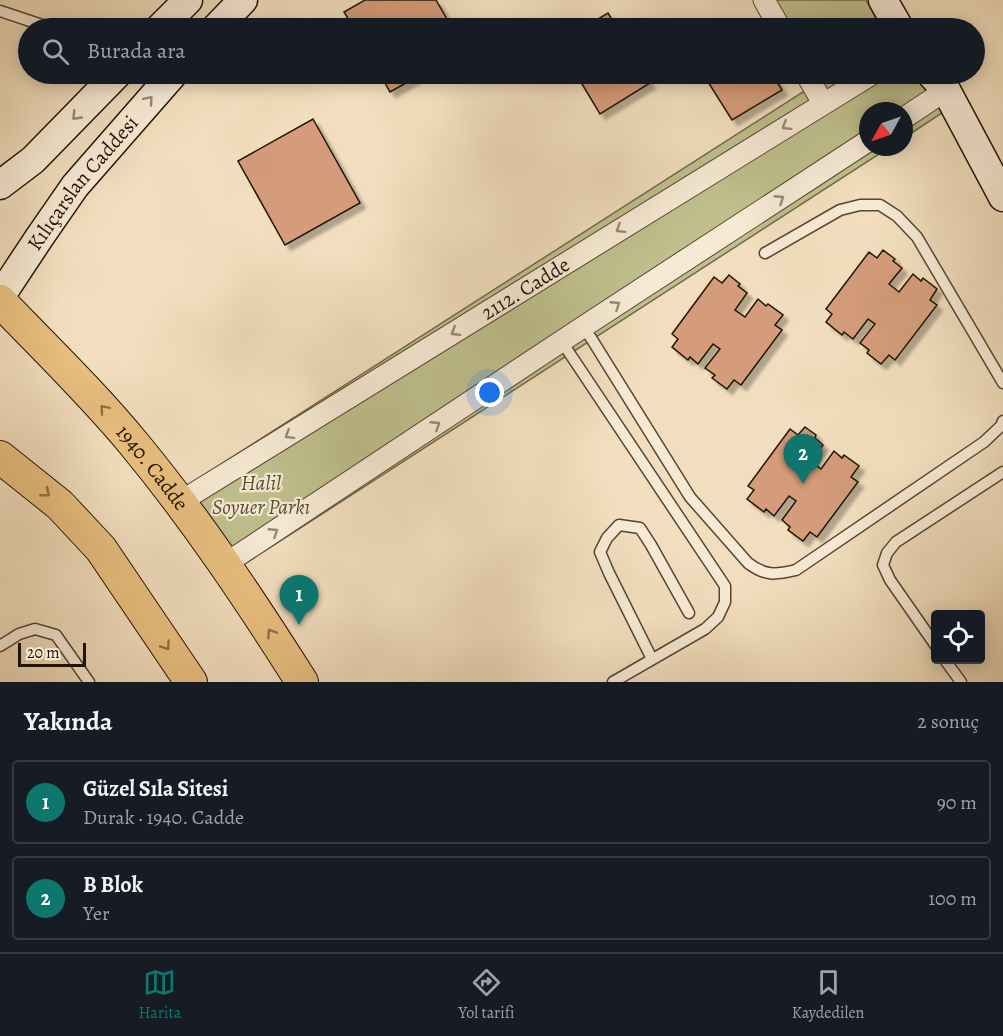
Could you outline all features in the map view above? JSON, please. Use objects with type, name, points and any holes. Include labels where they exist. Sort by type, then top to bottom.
[{"type":"main road","points":[[170,18],[188,0]]},
{"type":"main road","points":[[226,18],[243,0]]},
{"type":"main road","points":[[883,0],[893,18]]},
{"type":"main road","name":"Kılıçarslan Caddesi","points":[[0,185],[33,160],[107,84]]},
{"type":"main road","name":"Kılıçarslan Caddesi","points":[[0,299],[75,186],[164,84]]},
{"type":"main road","points":[[940,84],[1003,197]]},
{"type":"main road","name":"1940. Cadde","points":[[0,299],[86,388],[135,444],[225,564],[303,682]]},
{"type":"main road","points":[[0,457],[60,505],[101,549],[191,682]]},
{"type":"street","points":[[764,0],[774,18]]},
{"type":"street","points":[[812,84],[823,104]]},
{"type":"street","name":"2112. Cadde","points":[[180,502],[856,84]]},
{"type":"street","points":[[913,109],[937,84]]},
{"type":"street","points":[[225,564],[859,147]]},
{"type":"lane","points":[[0,11],[21,18]]},
{"type":"lane","points":[[765,253],[840,210],[860,205],[880,205],[897,216],[917,237],[1003,383]]},
{"type":"lane","points":[[583,327],[690,497],[748,562],[759,571],[777,575],[796,570],[984,442],[1001,426],[1003,421]]},
{"type":"lane","points":[[562,342],[725,586],[725,602],[718,616],[705,629],[613,682]]},
{"type":"lane","points":[[931,639],[890,580],[883,565],[887,553],[896,542],[1003,472]]},
{"type":"lane","points":[[652,659],[600,552],[607,538],[619,525],[640,528],[689,613]]},
{"type":"lane","points":[[0,646],[19,634],[35,629],[56,635],[89,682]]},
{"type":"lane","points":[[948,664],[961,682]]},
{"type":"green space","points":[[768,0],[866,0],[876,18],[778,18]]},
{"type":"green space","name":"Halil Soyuer Parkı","points":[[815,84],[932,84],[954,105],[913,132],[913,102],[859,102],[859,156],[876,156],[240,567],[184,488]]},
{"type":"building","points":[[365,0],[436,0],[446,18],[348,18],[344,12]]},
{"type":"building","points":[[608,13],[611,18],[600,18]]},
{"type":"building","points":[[386,84],[404,84],[390,92]]},
{"type":"building","points":[[582,84],[648,84],[600,114]]},
{"type":"building","points":[[709,84],[778,84],[782,90],[732,120]]},
{"type":"building","points":[[313,119],[360,203],[285,245],[238,161]]},
{"type":"building","points":[[883,250],[902,268],[889,284],[899,292],[913,274],[921,281],[923,278],[937,289],[930,300],[937,305],[895,360],[889,355],[881,364],[867,353],[869,350],[860,343],[875,324],[868,319],[853,339],[844,332],[842,335],[826,322],[832,314],[826,309],[869,252],[877,258]]},
{"type":"building","points":[[729,275],[747,293],[735,310],[745,317],[758,299],[783,315],[775,325],[782,330],[741,385],[734,380],[727,389],[712,378],[715,375],[705,368],[720,349],[713,344],[698,364],[690,357],[688,360],[672,347],[678,339],[672,334],[714,277],[722,283]]},
{"type":"building","points":[[805,427],[816,435],[815,438],[823,445],[811,461],[821,469],[834,451],[842,458],[844,455],[859,466],[851,477],[858,482],[817,537],[810,532],[803,541],[788,530],[790,527],[782,520],[796,501],[789,496],[774,516],[766,509],[764,512],[747,499],[754,490],[748,486],[790,429],[798,435]]},
{"type":"place","name":"B Blok","points":[[803,484]]},
{"type":"place","name":"Güzel Sıla Sitesi","points":[[299,625]]}]
